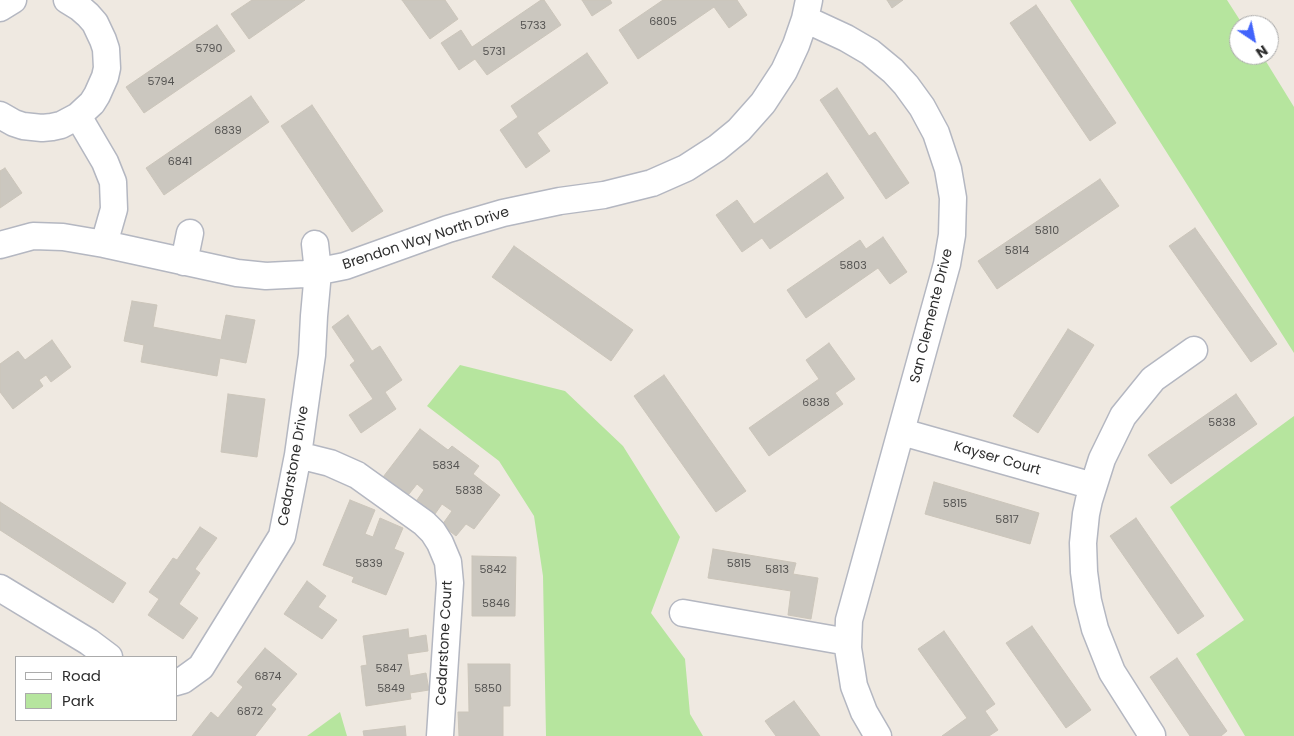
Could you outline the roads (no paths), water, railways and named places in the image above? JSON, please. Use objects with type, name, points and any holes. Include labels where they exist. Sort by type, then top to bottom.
[{"type":"street","points":[[0,115],[14,123],[32,128],[42,128],[61,125],[78,116],[92,103],[105,78],[107,59],[104,17],[80,8],[67,0]]},
{"type":"street","name":"Brendon Way North Drive","points":[[0,245],[14,240],[43,236],[72,238],[237,273],[266,276],[318,272],[345,266],[475,220],[540,204],[616,193],[652,183],[686,168],[732,136],[763,103],[784,71],[807,10]]},
{"type":"street","name":"San Clemente Drive","points":[[807,10],[870,52],[896,74],[917,100],[932,124],[948,169],[953,198],[951,245],[902,432],[851,611],[848,642],[850,667],[857,695],[868,720],[878,736]]},
{"type":"street","points":[[78,116],[105,162],[113,182],[114,209],[104,244]]},
{"type":"street","points":[[184,262],[190,234]]},
{"type":"street","name":"Cedarstone Drive","points":[[178,681],[183,680],[201,666],[282,536],[298,455],[312,355],[318,272],[315,244]]},
{"type":"street","points":[[1151,735],[1112,672],[1092,620],[1086,591],[1083,553],[1086,514],[1092,486],[1109,441],[1123,416],[1153,378],[1194,350]]},
{"type":"street","name":"Kayser Court","points":[[902,432],[1092,486]]},
{"type":"street","name":"Cedarstone Court","points":[[298,455],[330,463],[357,475],[424,523],[440,543],[448,562],[450,583],[440,736]]},
{"type":"street","points":[[0,588],[89,642],[108,656]]},
{"type":"street","points":[[683,612],[848,642]]}]
